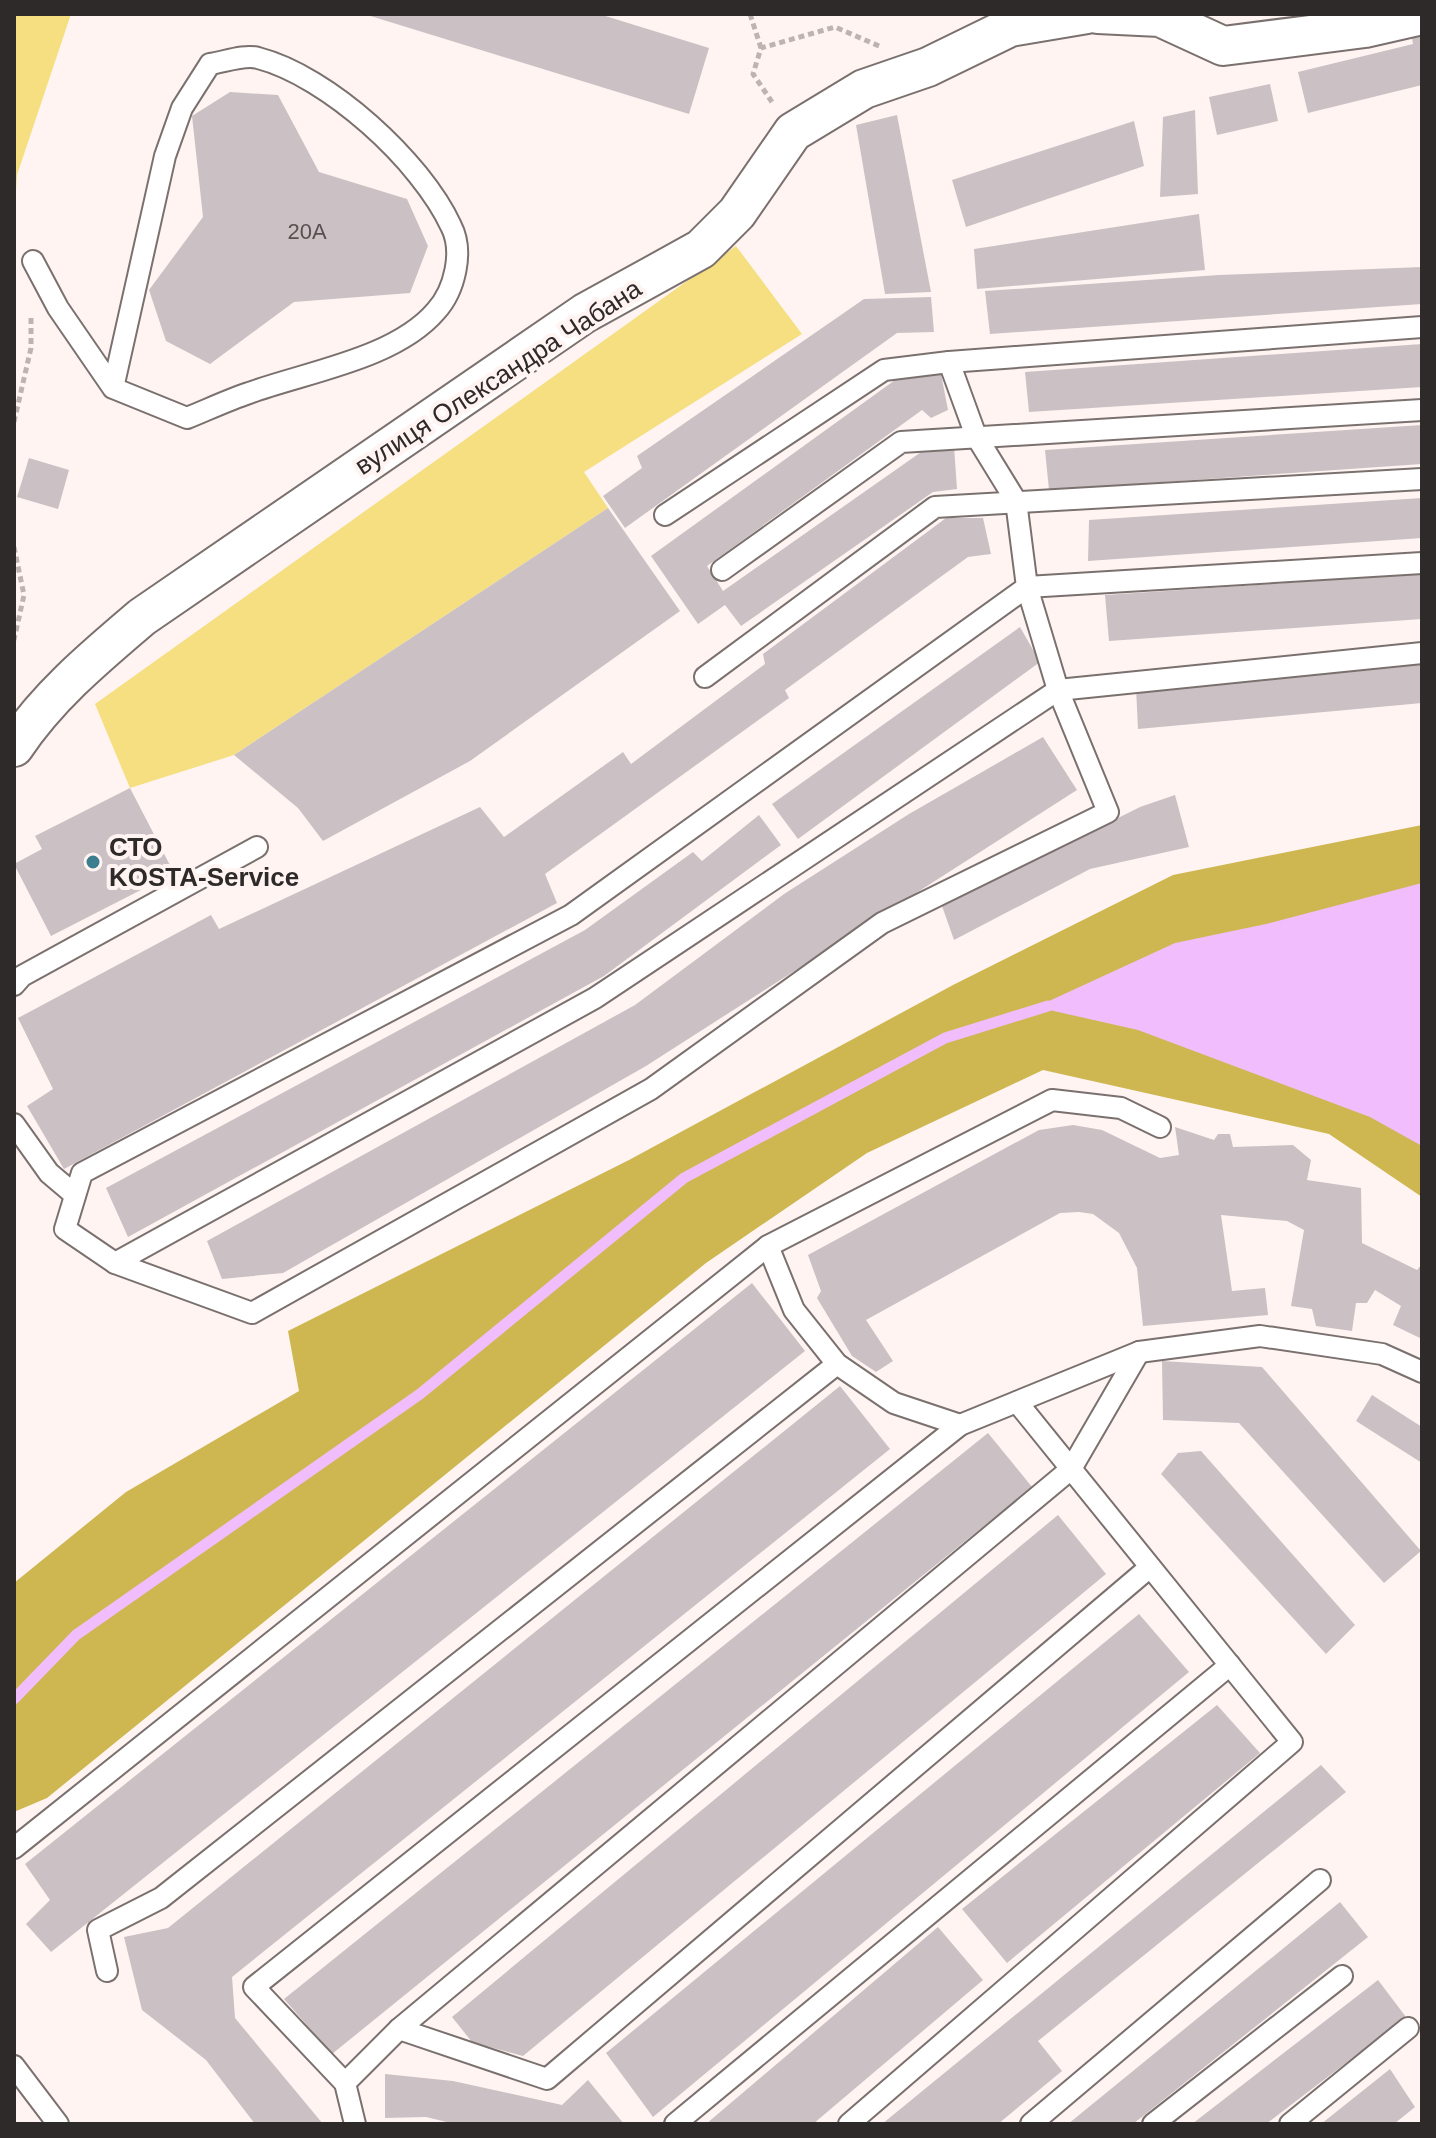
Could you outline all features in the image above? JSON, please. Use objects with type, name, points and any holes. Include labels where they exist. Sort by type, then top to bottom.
[{"type":"street","name":"вулиця Олександра Чабана","points":[[14,747],[30,724],[86,664],[142,617],[585,313],[701,249],[737,213],[793,132],[864,89],[928,67],[1010,27],[1087,14]]},
{"type":"street","points":[[1098,14],[1160,17],[1223,46],[1365,28],[1422,15]]},
{"type":"lane","points":[[33,261],[58,308],[113,388],[187,418],[247,393],[392,345],[437,310],[458,264],[453,227],[421,178],[372,126],[324,88],[256,57],[210,64],[182,108],[165,156],[113,388]]},
{"type":"lane","points":[[665,515],[884,370],[949,362],[1422,327]]},
{"type":"lane","points":[[949,362],[976,436],[1016,501],[1027,587],[1058,690],[1108,812],[882,923],[651,1089],[252,1313],[115,1263],[65,1229],[82,1173],[571,915],[1027,587],[1422,563]]},
{"type":"lane","points":[[722,570],[901,442],[1422,410]]},
{"type":"lane","points":[[705,677],[935,507],[1422,479]]},
{"type":"lane","points":[[115,1263],[595,998],[1058,690],[1422,653]]},
{"type":"lane","points":[[14,985],[22,976],[257,847]]},
{"type":"lane","points":[[14,1848],[768,1246],[1052,1100],[1121,1108],[1160,1127]]},
{"type":"lane","points":[[14,1124],[49,1173],[75,1195]]},
{"type":"lane","points":[[768,1246],[794,1310],[837,1364],[894,1403],[960,1425]]},
{"type":"lane","points":[[355,2124],[345,2083],[254,1987],[960,1425],[1139,1352],[1260,1336],[1382,1354],[1422,1372]]},
{"type":"lane","points":[[345,2083],[399,2029],[1071,1469],[1139,1352]]},
{"type":"lane","points":[[107,1971],[98,1930],[161,1898],[837,1364]]},
{"type":"lane","points":[[849,2124],[1292,1742],[1017,1402]]},
{"type":"lane","points":[[399,2029],[547,2079],[1150,1567]]},
{"type":"lane","points":[[675,2124],[1230,1665]]},
{"type":"lane","points":[[1031,2124],[1320,1880]]},
{"type":"lane","points":[[1153,2124],[1342,1976]]},
{"type":"lane","points":[[1290,2124],[1408,2028]]},
{"type":"lane","points":[[14,2066],[58,2124]]},
{"type":"path","points":[[750,14],[761,48],[753,74],[793,132]]},
{"type":"path","points":[[761,48],[835,27],[928,67]]},
{"type":"path","points":[[14,422],[31,348],[33,261]]},
{"type":"path","points":[[14,547],[24,595],[14,640]]},
{"type":"shaded area","points":[[14,14],[71,14],[17,175],[14,224]]},
{"type":"shaded area","points":[[736,246],[802,334],[584,472],[608,508],[234,755],[130,788],[95,704]]},
{"type":"shaded area","points":[[1422,825],[1422,1197],[1329,1134],[1043,1070],[867,1153],[706,1263],[47,1798],[14,1812],[14,1583],[126,1492],[299,1391],[288,1331],[629,1160],[953,985],[1173,875]]},
{"type":"shaded area","points":[[1422,883],[1422,1146],[1370,1117],[1138,1030],[1036,1007],[1175,943],[1266,924]]},
{"type":"building","points":[[364,14],[599,14],[709,48],[689,114]]},
{"type":"building","points":[[1422,19],[1422,85],[1308,113],[1298,72],[1413,44],[1409,22]]},
{"type":"building","points":[[1270,84],[1278,121],[1217,135],[1209,97]]},
{"type":"building","points":[[230,92],[278,95],[319,172],[407,199],[428,246],[410,293],[294,302],[210,364],[166,341],[149,290],[203,217],[192,116]]},
{"type":"building","points":[[1195,110],[1198,194],[1160,197],[1163,117]]},
{"type":"building","points":[[897,115],[931,292],[885,294],[856,125]]},
{"type":"building","points":[[1134,121],[1144,166],[966,227],[952,180]]},
{"type":"building","points":[[1199,214],[1205,270],[977,289],[974,249]]},
{"type":"building","points":[[1422,267],[1422,304],[990,334],[985,291],[1219,275]]},
{"type":"building","points":[[931,297],[934,332],[897,333],[625,528],[603,496],[642,468],[637,456],[864,299]]},
{"type":"building","points":[[1422,344],[1422,387],[1029,412],[1025,372]]},
{"type":"building","points":[[941,374],[948,410],[931,418],[922,410],[707,566],[723,591],[924,450],[954,446],[957,489],[933,492],[741,626],[725,605],[698,624],[651,556],[902,375]]},
{"type":"building","points":[[1422,425],[1422,464],[1049,490],[1045,450]]},
{"type":"building","points":[[29,458],[69,470],[58,509],[17,497]]},
{"type":"building","points":[[1422,498],[1422,538],[1088,561],[1089,520]]},
{"type":"building","points":[[608,508],[680,611],[470,761],[323,841],[298,808],[234,755]]},
{"type":"building","points":[[946,518],[983,518],[991,554],[968,557],[785,690],[789,698],[545,874],[557,903],[64,1169],[27,1106],[53,1089],[18,1018],[211,915],[219,929],[480,807],[504,837],[623,752],[631,764],[765,664],[763,654]]},
{"type":"building","points":[[1422,574],[1422,619],[1109,641],[1105,595]]},
{"type":"building","points":[[1020,627],[1040,662],[798,839],[772,804]]},
{"type":"building","points":[[1422,663],[1422,703],[1138,729],[1136,688]]},
{"type":"building","points":[[1043,737],[1077,790],[646,1066],[283,1273],[222,1279],[207,1241],[635,1005],[784,894],[909,814]]},
{"type":"building","name":"СТО KOSTA-Service","points":[[130,788],[174,873],[51,936],[14,864],[42,849],[35,836]]},
{"type":"building","points":[[1175,795],[1189,847],[1090,869],[954,940],[942,906],[1140,807]]},
{"type":"building","points":[[759,815],[781,845],[604,976],[128,1237],[106,1188],[585,930],[693,852],[702,861]]},
{"type":"building","points":[[1073,1125],[1102,1130],[1160,1158],[1179,1155],[1175,1127],[1214,1140],[1218,1134],[1230,1134],[1233,1147],[1293,1145],[1311,1160],[1307,1180],[1361,1188],[1362,1243],[1417,1270],[1422,1264],[1422,1339],[1393,1325],[1401,1306],[1375,1290],[1367,1303],[1356,1303],[1352,1331],[1316,1326],[1312,1309],[1291,1306],[1304,1230],[1287,1221],[1221,1215],[1232,1291],[1265,1288],[1268,1315],[1143,1326],[1137,1268],[1119,1233],[1093,1214],[1079,1212],[1060,1213],[866,1320],[893,1361],[876,1372],[852,1356],[817,1298],[821,1291],[808,1255],[1039,1130]]},
{"type":"building","points":[[752,1283],[805,1351],[51,1952],[26,1924],[50,1900],[25,1864]]},
{"type":"building","points":[[1162,1361],[1262,1367],[1421,1551],[1384,1583],[1239,1423],[1163,1420]]},
{"type":"building","points":[[840,1386],[890,1449],[232,1977],[235,2018],[323,2124],[255,2124],[206,2060],[142,2010],[124,1937],[168,1928]]},
{"type":"building","points":[[1372,1395],[1422,1427],[1422,1463],[1356,1421]]},
{"type":"building","points":[[988,1433],[1032,1487],[332,2054],[284,1999]]},
{"type":"building","points":[[1201,1451],[1355,1625],[1326,1654],[1161,1474],[1178,1453]]},
{"type":"building","points":[[1058,1515],[1106,1574],[523,2056],[472,2042],[452,2017]]},
{"type":"building","points":[[1139,1614],[1189,1672],[653,2117],[606,2053]]},
{"type":"building","points":[[1217,1705],[1260,1753],[1007,1963],[962,1909]]},
{"type":"building","points":[[1321,1765],[1346,1792],[1038,2041],[1062,2071],[998,2124],[882,2124]]},
{"type":"building","points":[[1340,1902],[1368,1937],[1133,2124],[1068,2124]]},
{"type":"building","points":[[938,1927],[983,1980],[813,2124],[706,2124]]},
{"type":"building","points":[[1378,1980],[1406,2017],[1266,2124],[1192,2124]]},
{"type":"building","points":[[1390,2069],[1415,2107],[1394,2124],[1321,2124]]},
{"type":"building","points":[[385,2074],[453,2081],[562,2105],[588,2080],[624,2124],[455,2124],[426,2117],[385,2118]]},
{"type":"waterway","points":[[14,1699],[76,1635],[420,1394],[684,1178],[945,1038],[1048,1006]]},
{"type":"place","name":"СТО KOSTA-Service","points":[[93,862]]}]
